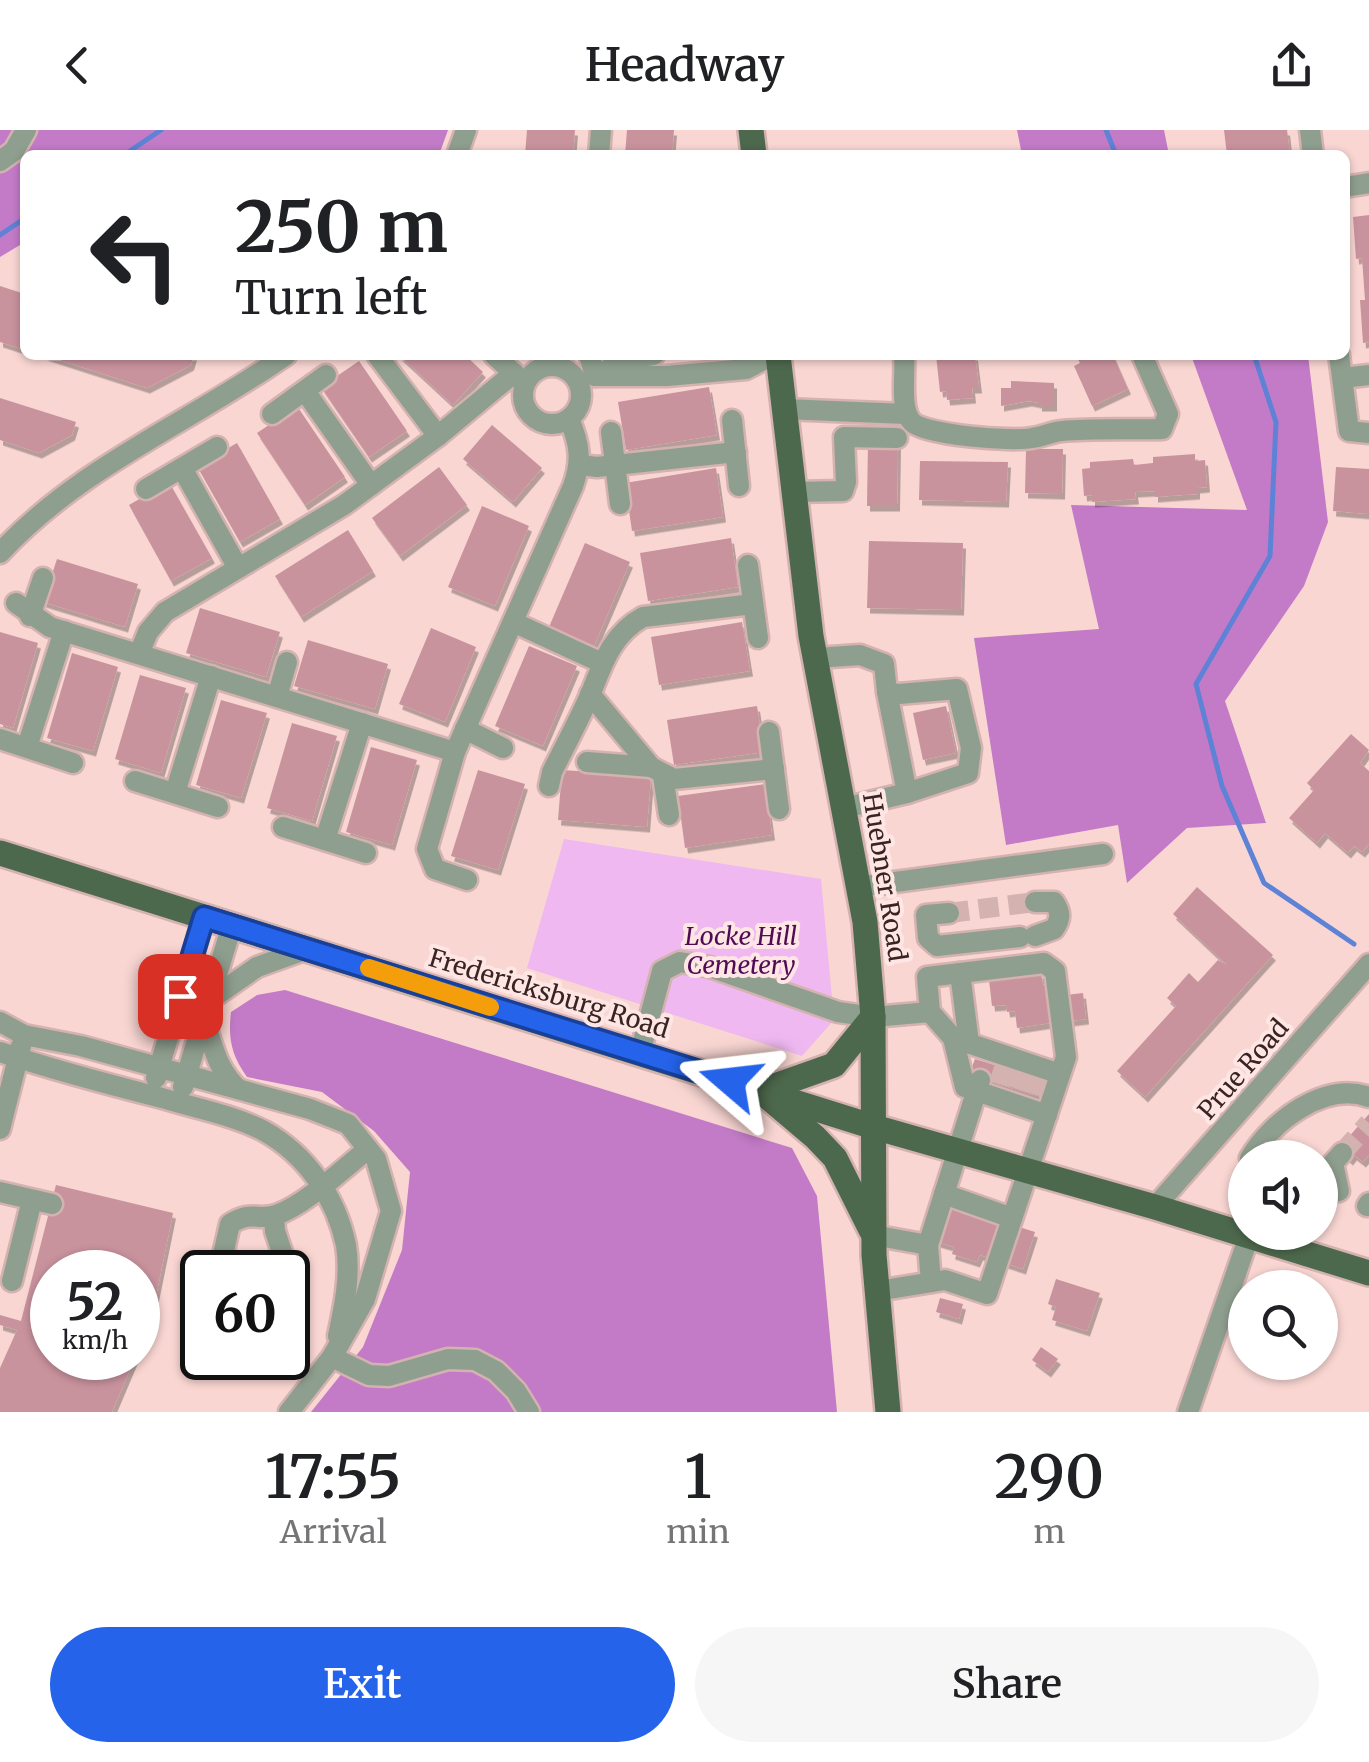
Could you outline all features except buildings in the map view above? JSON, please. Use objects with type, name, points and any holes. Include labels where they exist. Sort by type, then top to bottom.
[{"type":"main road","name":"Huebner Road","points":[[776,360],[816,658],[865,922],[873,1017],[873,1235],[888,1412]]},
{"type":"main road","name":"Fredericksburg Road","points":[[0,853],[874,1127],[1228,1230]]},
{"type":"main road","points":[[761,1091],[834,1066],[873,1017]]},
{"type":"main road","points":[[761,1091],[816,1137],[834,1158],[873,1235]]},
{"type":"main road","name":"Fredericksburg Road","points":[[1294,1250],[1369,1273]]},
{"type":"street","points":[[0,161],[14,150],[26,130]]},
{"type":"street","points":[[0,553],[30,521],[73,487],[278,360]]},
{"type":"street","points":[[381,360],[438,436]]},
{"type":"street","points":[[500,360],[520,378],[524,403],[532,416],[546,424],[568,420],[579,408],[589,360]]},
{"type":"street","points":[[138,654],[148,632],[166,612],[344,505],[545,361],[587,380],[657,362],[746,369],[765,360]]},
{"type":"street","points":[[904,360],[906,414],[914,424],[929,433],[1030,439],[1057,431],[1162,429],[1168,414],[1144,360]]},
{"type":"street","points":[[1340,360],[1349,431],[1369,432]]},
{"type":"street","points":[[272,414],[326,375]]},
{"type":"street","points":[[1342,378],[1369,376]]},
{"type":"street","points":[[304,391],[371,485]]},
{"type":"street","points":[[784,409],[906,414]]},
{"type":"street","points":[[467,880],[435,869],[427,850],[455,752],[580,466],[578,442],[568,420]]},
{"type":"street","points":[[732,420],[739,486]]},
{"type":"street","points":[[610,432],[620,504]]},
{"type":"street","points":[[794,492],[843,491],[844,437],[897,438]]},
{"type":"street","points":[[146,488],[217,447]]},
{"type":"street","points":[[580,466],[736,452]]},
{"type":"street","points":[[182,468],[238,568]]},
{"type":"street","points":[[748,564],[758,638]]},
{"type":"street","points":[[43,578],[23,610],[64,631],[455,752]]},
{"type":"street","points":[[549,786],[602,663],[628,625],[643,618],[753,604]]},
{"type":"street","points":[[513,622],[602,663]]},
{"type":"street","points":[[26,748],[64,631]]},
{"type":"street","points":[[816,658],[860,655],[884,664],[908,793]]},
{"type":"street","points":[[278,697],[287,662]]},
{"type":"street","points":[[175,794],[211,676]]},
{"type":"street","points":[[844,808],[968,774],[971,748],[957,688],[888,692]]},
{"type":"street","points":[[590,694],[657,772],[669,815]]},
{"type":"street","points":[[326,840],[362,723]]},
{"type":"street","points":[[465,730],[504,748]]},
{"type":"street","points":[[769,732],[779,810]]},
{"type":"street","points":[[0,739],[73,762]]},
{"type":"street","points":[[587,762],[657,772],[674,779],[774,769]]},
{"type":"street","points":[[135,781],[218,807]]},
{"type":"street","points":[[283,827],[366,853]]},
{"type":"street","points":[[858,887],[1103,854]]},
{"type":"street","points":[[922,878],[928,938],[937,946],[1028,936],[1054,929],[1060,910],[1054,902],[1035,902]]},
{"type":"street","points":[[926,914],[948,913]]},
{"type":"street","points":[[150,1095],[204,917]]},
{"type":"street","points":[[178,1103],[232,926]]},
{"type":"street","points":[[211,998],[258,967],[307,949]]},
{"type":"street","points":[[640,1053],[662,971],[680,962],[710,967],[838,1012],[873,1017],[930,1012],[1012,1076]]},
{"type":"street","points":[[930,1012],[927,977],[1044,962],[1056,971],[1012,1076],[958,1150],[928,1246],[931,1282]]},
{"type":"street","name":"Prue Road","points":[[1155,1207],[1369,964]]},
{"type":"street","points":[[877,1291],[946,1280],[987,1294],[1028,1171],[1012,1076],[960,973]]},
{"type":"street","points":[[123,1058],[156,1040],[173,1020]]},
{"type":"street","points":[[204,1021],[216,1062],[238,1090]]},
{"type":"street","points":[[0,1022],[24,1035],[310,1109],[348,1124],[368,1149],[376,1160],[391,1212],[366,1299],[332,1356],[289,1412]]},
{"type":"street","points":[[1,1117],[9,1055],[24,1035]]},
{"type":"street","points":[[9,1055],[265,1132],[315,1172],[335,1208],[346,1247],[348,1287],[332,1356]]},
{"type":"street","points":[[1266,1140],[1290,1114],[1350,1090],[1368,1098]]},
{"type":"street","points":[[224,1250],[230,1224],[244,1215],[274,1216],[322,1186],[368,1149]]},
{"type":"street","points":[[1339,1191],[1333,1163],[1342,1153]]},
{"type":"street","points":[[0,1192],[42,1202],[14,1281]]},
{"type":"street","points":[[944,1194],[1012,1218]]},
{"type":"street","points":[[274,1216],[281,1250]]},
{"type":"street","points":[[873,1235],[928,1246]]},
{"type":"street","points":[[1188,1412],[1243,1250]]},
{"type":"street","points":[[332,1356],[369,1375],[389,1376],[448,1359],[475,1360],[496,1371],[516,1391],[528,1412]]},
{"type":"green space","name":"Locke Hill Cemetery","points":[[564,839],[821,879],[834,1020],[802,1056],[527,968]]},
{"type":"shaded area","points":[[0,130],[448,130],[441,150],[20,150],[20,245],[0,257]]},
{"type":"shaded area","points":[[1017,130],[1164,130],[1168,150],[1021,150]]},
{"type":"shaded area","points":[[1193,360],[1309,360],[1328,522],[1304,586],[1225,701],[1266,823],[1187,828],[1127,883],[1118,825],[1006,845],[974,638],[1099,629],[1071,505],[1247,510]]},
{"type":"shaded area","points":[[285,990],[792,1148],[817,1196],[837,1412],[311,1412],[363,1347],[402,1250],[410,1172],[374,1131],[322,1092],[247,1077],[232,1046],[231,1012],[257,995]]},
{"type":"waterway","points":[[131,150],[161,130]]},
{"type":"waterway","points":[[1106,130],[1114,150]]},
{"type":"waterway","points":[[0,235],[20,221]]},
{"type":"waterway","points":[[1256,360],[1276,422],[1270,556],[1196,684],[1222,786],[1264,883],[1354,944]]},
{"type":"tunnel","points":[[949,913],[1035,902]]},
{"type":"tunnel","points":[[999,1084],[1004,1068]]},
{"type":"tunnel","points":[[1017,1089],[1022,1073]]},
{"type":"tunnel","points":[[1033,1094],[1038,1078]]},
{"type":"tunnel","points":[[1342,1153],[1369,1123]]},
{"type":"slow traffic","points":[[369,968],[490,1007]]},
{"type":"route","points":[[180,996],[204,917],[730,1081]]}]
